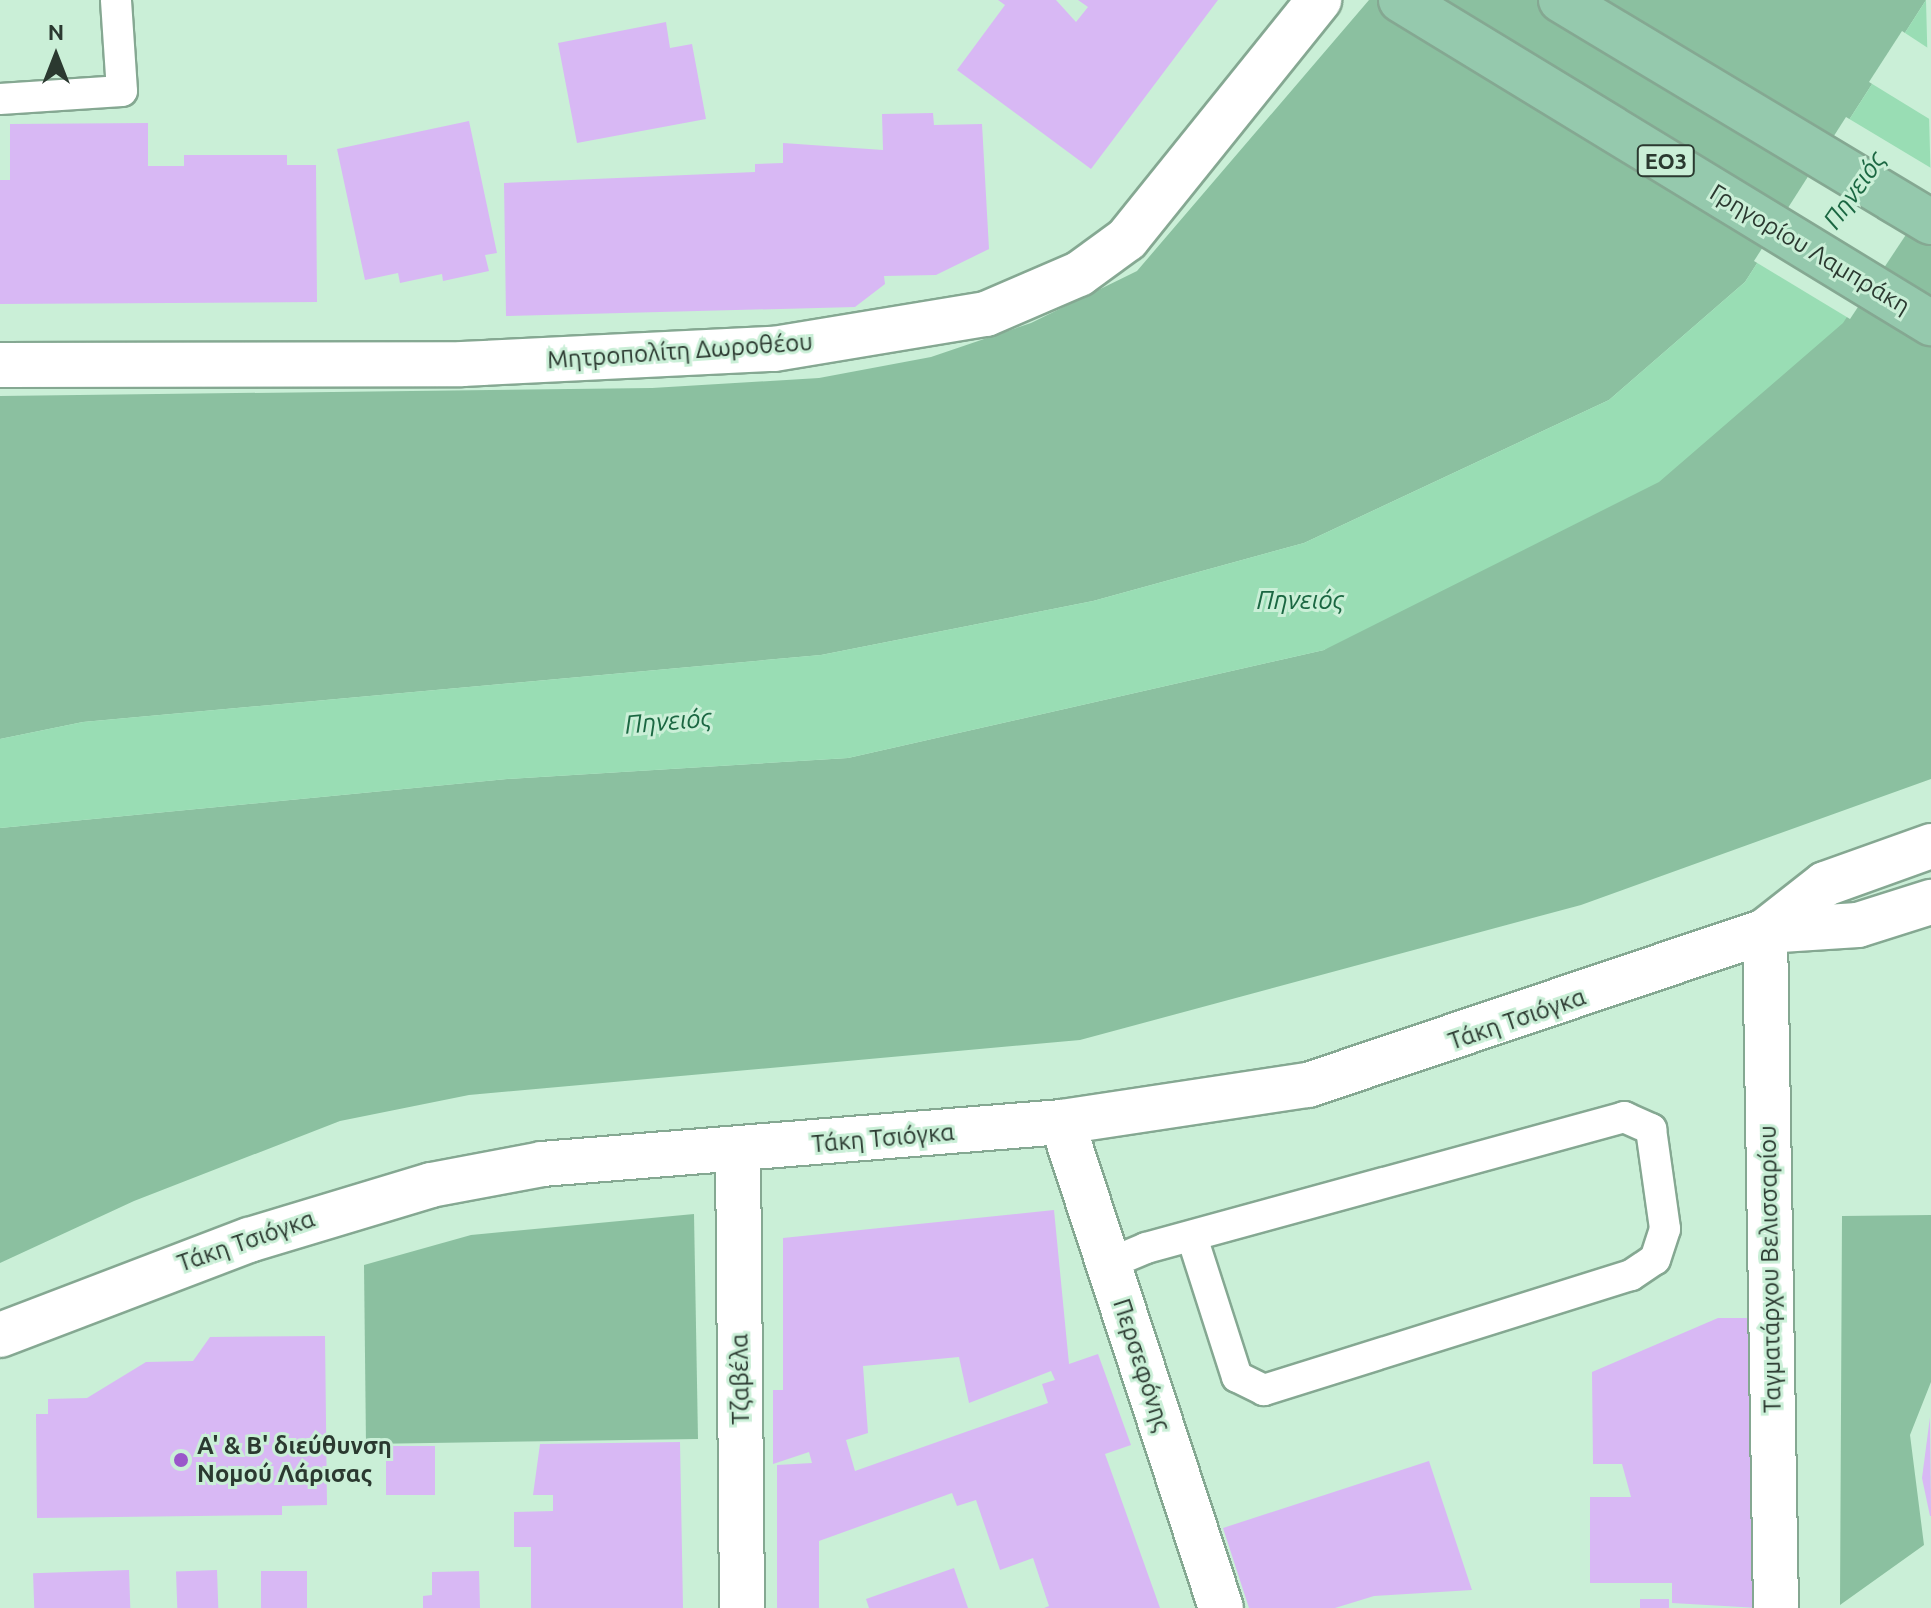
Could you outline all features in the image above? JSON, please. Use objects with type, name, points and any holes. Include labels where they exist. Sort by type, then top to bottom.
[{"type":"main road","name":"Γρηγορίου Λαμπράκη","points":[[1401,0],[1931,323]]},
{"type":"main road","points":[[1561,0],[1931,222]]},
{"type":"street","name":"Μητροπολίτη Δωροθέου","points":[[0,365],[462,364],[774,349],[986,314],[1079,274],[1127,239],[1319,0]]},
{"type":"street","name":"Τάκη Τσιόγκα","points":[[1765,931],[1825,884],[1931,846]]},
{"type":"street","name":"Τάκη Τσιόγκα","points":[[0,1335],[389,1195],[542,1164],[1062,1122],[1308,1085],[1765,931],[1858,925],[1931,902]]},
{"type":"street","name":"Ταγματάρχου Βελισσαρίου","points":[[1765,931],[1776,1608]]},
{"type":"street","name":"Περσεφόνης","points":[[1062,1122],[1221,1608]]},
{"type":"street","name":"Τζαβέλα","points":[[738,1150],[742,1608]]},
{"type":"lane","points":[[0,99],[122,91],[116,0]]},
{"type":"lane","points":[[1108,1264],[1192,1237],[1624,1117],[1651,1129],[1665,1229],[1655,1259],[1631,1275],[1264,1390],[1237,1377],[1192,1237]]},
{"type":"shaded area","points":[[1369,0],[1926,0],[1745,282],[1609,400],[1304,543],[1093,601],[821,655],[83,722],[0,739],[0,396],[652,388],[819,378],[931,357],[1031,323],[1137,271]]},
{"type":"shaded area","points":[[1931,190],[1931,779],[1581,905],[1080,1040],[469,1095],[340,1121],[134,1201],[0,1263],[0,828],[507,779],[848,758],[1324,650]]},
{"type":"shaded area","points":[[694,1214],[698,1439],[366,1444],[364,1265],[471,1235]]},
{"type":"shaded area","points":[[1931,1215],[1931,1382],[1910,1435],[1924,1545],[1840,1605],[1842,1216]]},
{"type":"water","name":"Πηνειός","points":[[1926,0],[1931,190],[1843,323],[1659,482],[1324,650],[848,758],[507,779],[0,828],[0,739],[83,722],[821,655],[1093,601],[1304,543],[1609,400],[1745,282]]},
{"type":"pier","points":[[1902,31],[1931,50],[1931,120],[1869,82]]},
{"type":"pier","points":[[1846,117],[1931,168],[1931,197],[1850,319],[1754,261]]},
{"type":"building","points":[[998,0],[1056,0],[1076,22],[1088,7],[1078,0],[1218,0],[1091,169],[957,70],[1005,5]]},
{"type":"building","points":[[666,22],[670,48],[692,44],[706,119],[577,143],[558,43]]},
{"type":"building","points":[[933,113],[934,125],[982,124],[989,249],[936,275],[884,276],[885,284],[855,307],[506,316],[504,183],[755,172],[755,164],[783,163],[783,143],[883,150],[882,114]]},
{"type":"building","points":[[469,121],[497,253],[485,255],[489,271],[443,281],[442,274],[400,283],[398,273],[365,280],[337,149]]},
{"type":"building","points":[[148,123],[148,166],[184,166],[184,155],[287,155],[287,165],[316,165],[317,302],[0,304],[0,180],[10,180],[10,124]]},
{"type":"building","points":[[1054,1210],[1069,1364],[1098,1354],[1131,1445],[1105,1454],[1160,1608],[1044,1608],[1049,1606],[1033,1558],[1000,1570],[976,1500],[957,1506],[952,1493],[819,1541],[819,1608],[777,1608],[777,1465],[812,1463],[809,1452],[773,1464],[773,1390],[783,1390],[783,1238]],"holes":[[[959,1357],[969,1403],[1051,1371],[1055,1380],[1042,1384],[1048,1403],[855,1471],[846,1440],[868,1433],[863,1366]]]},
{"type":"building","points":[[1718,1318],[1753,1318],[1759,1608],[1672,1603],[1672,1583],[1590,1583],[1590,1497],[1631,1497],[1622,1464],[1593,1464],[1592,1372]]},
{"type":"building","name":"Α' & Β' διεύθυνση Νομού Λάρισας","points":[[325,1336],[327,1505],[282,1506],[282,1515],[37,1518],[36,1414],[48,1414],[48,1399],[87,1398],[146,1362],[193,1361],[210,1337]]},
{"type":"building","points":[[1930,1417],[1931,1516],[1922,1478]]},
{"type":"building","points":[[680,1442],[683,1608],[531,1608],[531,1547],[514,1547],[514,1512],[553,1511],[553,1495],[533,1495],[540,1444]]},
{"type":"building","points":[[386,1446],[435,1446],[435,1495],[386,1495]]},
{"type":"building","points":[[1429,1461],[1472,1590],[1374,1596],[1335,1608],[1249,1608],[1223,1528]]},
{"type":"building","points":[[954,1568],[968,1608],[869,1608],[866,1599]]},
{"type":"building","points":[[129,1570],[130,1608],[34,1608],[33,1573]]},
{"type":"building","points":[[217,1570],[218,1608],[177,1608],[176,1571]]},
{"type":"building","points":[[261,1571],[307,1571],[307,1608],[261,1608]]},
{"type":"building","points":[[479,1571],[480,1608],[423,1608],[423,1596],[432,1595],[432,1572]]},
{"type":"building","points":[[1640,1599],[1669,1599],[1669,1608],[1640,1608]]},
{"type":"place","name":"Α' & Β' διεύθυνση Νομού Λάρισας","points":[[181,1460]]}]
